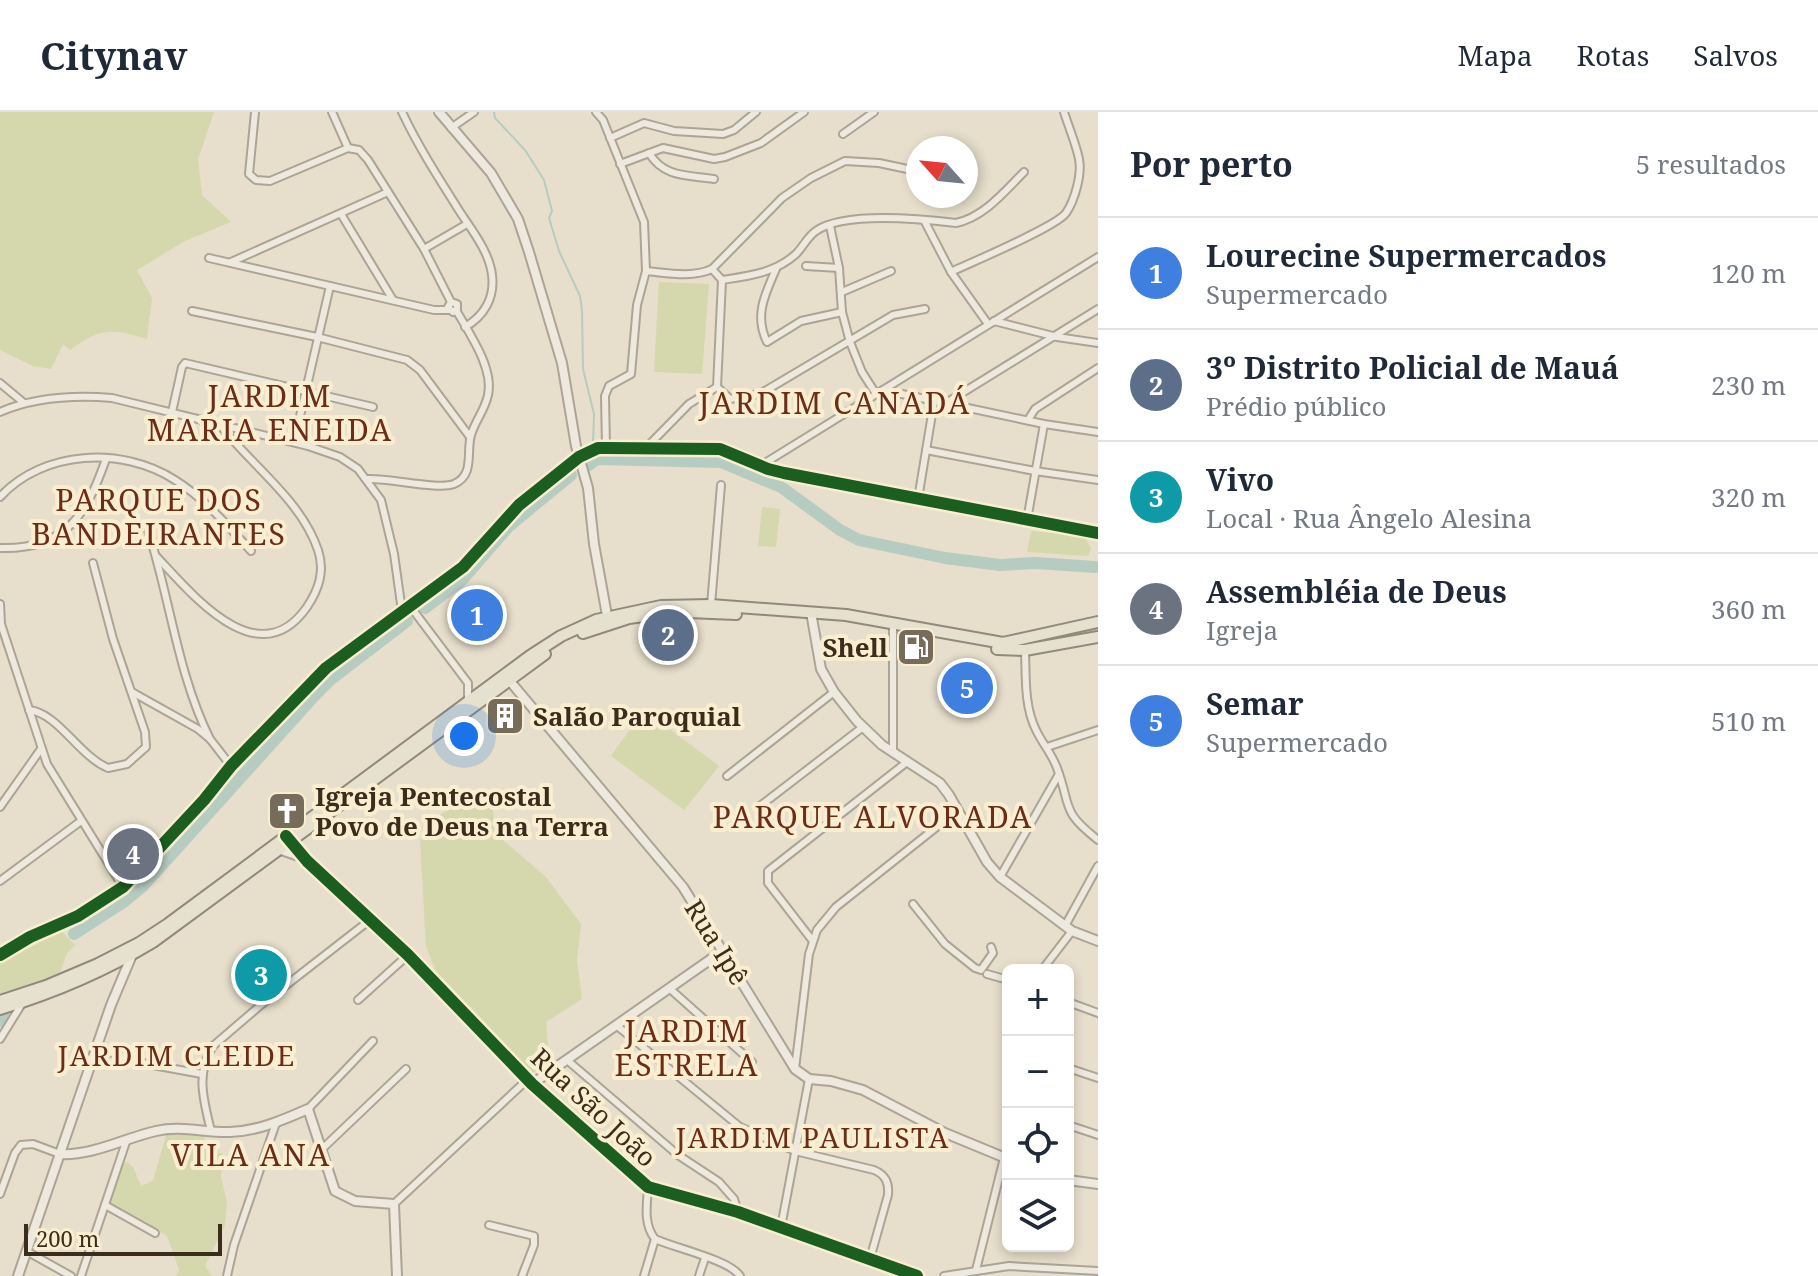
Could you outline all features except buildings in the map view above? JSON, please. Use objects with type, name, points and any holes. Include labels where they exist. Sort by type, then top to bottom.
[{"type":"main road","points":[[0,1009],[75,982],[132,955],[179,925],[281,851],[289,839],[485,687],[561,636],[661,606],[711,605],[812,615],[1003,643],[1098,622]]},
{"type":"main road","points":[[0,1001],[71,976],[139,943],[509,680],[573,637],[608,620],[679,611],[812,615]]},
{"type":"main road","points":[[893,625],[987,648],[1025,650],[1098,637]]},
{"type":"main road","points":[[1059,630],[1059,639],[1063,643]]},
{"type":"main road","points":[[509,680],[530,656]]},
{"type":"street","points":[[255,112],[248,164],[249,174],[256,180],[270,181],[348,148],[363,153],[424,249],[485,370],[489,389],[470,437],[471,454],[466,473],[461,479],[451,485],[368,479]]},
{"type":"street","points":[[332,112],[348,148]]},
{"type":"street","points":[[402,112],[412,134],[487,257],[492,274],[493,287],[486,309],[465,327]]},
{"type":"street","points":[[439,112],[491,173],[518,219],[553,327],[588,488],[594,544],[608,620]]},
{"type":"street","points":[[451,128],[474,112]]},
{"type":"street","points":[[596,112],[604,116],[644,222],[646,271],[637,305],[631,374],[609,386],[605,396],[606,448]]},
{"type":"street","points":[[610,138],[644,123],[674,131],[723,134],[734,130],[756,112]]},
{"type":"street","points":[[620,164],[668,148],[714,159],[725,157],[761,143],[804,112]]},
{"type":"street","points":[[843,134],[874,112]]},
{"type":"street","points":[[951,272],[1065,215],[1076,190],[1079,160],[1064,112]]},
{"type":"street","points":[[668,148],[674,131]]},
{"type":"street","points":[[649,153],[665,171],[714,179]]},
{"type":"street","points":[[646,271],[677,275],[705,273],[782,198],[811,178],[845,161],[906,169]]},
{"type":"street","points":[[722,280],[776,269],[797,253],[818,229],[830,226],[884,218],[967,221],[989,206],[1024,172]]},
{"type":"street","points":[[231,262],[388,192]]},
{"type":"street","points":[[341,214],[393,300]]},
{"type":"street","points":[[924,220],[951,272],[991,322],[1098,343]]},
{"type":"street","points":[[424,249],[467,224]]},
{"type":"street","points":[[830,226],[839,268],[842,312],[850,342],[862,372],[879,392],[1098,432]]},
{"type":"street","points":[[760,466],[1098,257]]},
{"type":"street","points":[[209,258],[434,310],[452,307]]},
{"type":"street","points":[[806,266],[839,268]]},
{"type":"street","points":[[712,269],[722,280],[717,387],[730,399],[760,394],[893,315],[925,309]]},
{"type":"street","points":[[776,269],[760,312],[760,325],[767,342],[801,321],[842,312]]},
{"type":"street","points":[[842,292],[891,271]]},
{"type":"street","points":[[294,442],[330,286]]},
{"type":"street","points":[[946,403],[1098,309]]},
{"type":"street","points":[[192,311],[401,358],[412,363],[470,437]]},
{"type":"street","points":[[172,412],[183,364],[188,363],[373,407]]},
{"type":"street","points":[[1028,420],[1035,409],[1098,368]]},
{"type":"street","points":[[0,383],[24,403]]},
{"type":"street","points":[[646,448],[689,404],[717,387]]},
{"type":"street","points":[[0,412],[24,403],[88,396],[112,398],[294,442],[340,457],[358,469],[377,491],[384,512],[402,611]]},
{"type":"street","points":[[918,499],[934,402]]},
{"type":"street","points":[[156,556],[202,605],[230,626],[243,631],[262,632],[286,627],[305,610],[314,596],[322,570],[318,550],[306,524],[219,424]]},
{"type":"street","points":[[1027,520],[1044,424]]},
{"type":"street","points":[[0,955],[30,937],[78,916],[123,887],[204,800],[231,766],[318,675],[463,567],[519,505],[579,457],[598,448],[720,449],[760,466],[1098,534]]},
{"type":"street","points":[[926,450],[1098,480]]},
{"type":"street","points":[[0,497],[20,478],[41,468],[86,457],[140,464],[175,480],[195,494],[251,551]]},
{"type":"street","points":[[0,548],[35,546],[53,541],[66,531],[90,495],[106,459]]},
{"type":"street","points":[[711,605],[721,485]]},
{"type":"street","points":[[147,527],[189,691],[210,739],[231,766]]},
{"type":"street","points":[[29,710],[47,716],[99,764],[117,768],[134,759],[146,747],[145,732],[113,639],[93,563]]},
{"type":"street","points":[[0,604],[0,627],[41,749],[123,887]]},
{"type":"street","points":[[410,606],[468,683],[469,701],[463,714]]},
{"type":"street","points":[[812,615],[821,669],[834,692],[863,727],[893,753],[940,783],[987,862],[1000,877],[1068,928],[1098,941]]},
{"type":"street","points":[[893,625],[893,753]]},
{"type":"street","points":[[1025,650],[1029,707],[1037,732],[1059,774],[1072,818],[1098,840]]},
{"type":"street","name":"Rua Ipê","points":[[509,680],[683,887],[795,1069],[809,1079],[831,1081],[863,1090],[945,1133],[1002,1157]]},
{"type":"street","points":[[468,683],[485,687]]},
{"type":"street","points":[[132,692],[210,739]]},
{"type":"street","points":[[727,776],[834,692]]},
{"type":"street","points":[[760,806],[863,727]]},
{"type":"street","points":[[1047,747],[1098,730]]},
{"type":"street","points":[[0,807],[41,749]]},
{"type":"street","points":[[812,940],[768,883],[768,871],[907,762]]},
{"type":"street","points":[[1000,877],[1059,774]]},
{"type":"street","points":[[795,1069],[812,940],[821,923],[836,907],[958,810]]},
{"type":"street","points":[[0,881],[81,821]]},
{"type":"street","name":"Rua São João","points":[[289,839],[307,861],[408,955],[530,1081],[648,1187],[738,1212],[917,1276]]},
{"type":"street","name":"Rua São João","points":[[281,851],[307,861]]},
{"type":"street","points":[[1046,964],[1068,928],[1098,866]]},
{"type":"street","points":[[913,904],[945,944],[975,968],[981,970],[993,953],[991,947]]},
{"type":"street","points":[[211,1131],[204,1105],[202,1074],[207,1055],[225,1035],[370,920]]},
{"type":"street","points":[[308,1109],[332,1185],[342,1196],[355,1201],[394,1204],[530,1081],[567,1060],[724,950]]},
{"type":"street","points":[[18,1276],[113,997],[132,955]]},
{"type":"street","points":[[358,1000],[408,955]]},
{"type":"street","points":[[987,974],[1002,978]]},
{"type":"street","points":[[669,988],[752,1062]]},
{"type":"street","points":[[0,1039],[23,1002]]},
{"type":"street","points":[[1074,1006],[1098,1013]]},
{"type":"street","points":[[616,1025],[729,1120],[795,1151],[874,1170],[884,1176],[889,1187],[888,1195],[870,1259]]},
{"type":"street","points":[[0,1194],[15,1153],[27,1143],[60,1154],[81,1152],[164,1129],[233,1132],[276,1123],[308,1109],[373,1041]]},
{"type":"street","points":[[97,1048],[142,1063],[202,1074]]},
{"type":"street","points":[[567,1060],[678,1155],[719,1182],[734,1199],[738,1212]]},
{"type":"street","points":[[321,1150],[406,1069]]},
{"type":"street","points":[[1074,1070],[1098,1078]]},
{"type":"street","points":[[781,1227],[809,1079]]},
{"type":"street","points":[[227,1276],[234,1245],[276,1123]]},
{"type":"street","points":[[1074,1127],[1098,1135]]},
{"type":"street","points":[[81,1276],[127,1139]]},
{"type":"street","points":[[976,1270],[1002,1174]]},
{"type":"street","points":[[1074,1181],[1098,1184]]},
{"type":"street","points":[[644,1276],[655,1239],[648,1224],[648,1187]]},
{"type":"street","points":[[394,1204],[397,1276]]},
{"type":"street","points":[[105,1205],[155,1233]]},
{"type":"street","points":[[489,1225],[534,1236],[534,1245],[522,1276]]},
{"type":"street","points":[[655,1239],[734,1269],[740,1276]]},
{"type":"street","points":[[28,1252],[71,1276]]},
{"type":"street","points":[[699,1276],[705,1258]]},
{"type":"street","points":[[944,1276],[1009,1266],[1098,1271]]},
{"type":"street","points":[[1062,1268],[1066,1276]]},
{"type":"green space","points":[[0,112],[214,112],[198,159],[202,195],[231,222],[185,241],[137,270],[152,298],[147,339],[107,332],[90,337],[70,350],[63,344],[51,369],[33,366],[0,350]]},
{"type":"green space","points":[[659,282],[709,284],[702,374],[654,372]]},
{"type":"green space","points":[[762,507],[780,509],[776,547],[758,546]]},
{"type":"green space","points":[[1031,531],[1084,536],[1091,548],[1088,556],[1027,552]]},
{"type":"green space","points":[[644,710],[719,766],[684,810],[611,756]]},
{"type":"green space","points":[[477,797],[493,811],[495,833],[546,877],[581,924],[577,960],[582,999],[546,1022],[549,1061],[533,1073],[436,971],[426,947],[420,840],[435,818]]},
{"type":"green space","points":[[61,931],[75,945],[67,953],[60,973],[0,995],[0,963]]},
{"type":"green space","points":[[167,1132],[204,1135],[207,1149],[223,1154],[221,1177],[227,1202],[225,1225],[205,1266],[212,1276],[176,1276],[179,1270],[167,1236],[109,1202],[118,1166],[127,1162],[133,1167],[141,1186],[153,1181]]},
{"type":"waterway","points":[[494,112],[495,118],[525,150],[544,180],[552,211],[549,218],[559,251],[580,296],[583,369],[594,414],[593,443]]},
{"type":"waterway","points":[[589,465],[597,459],[721,462],[781,487],[840,530],[859,540],[945,558],[1000,565],[1036,563],[1095,567]]},
{"type":"waterway","points":[[425,608],[461,581],[509,526],[571,475]]},
{"type":"waterway","points":[[74,934],[143,886],[316,694],[407,621]]},
{"type":"waterway","points":[[0,1021],[4,1017]]},
{"type":"cycle path","points":[[0,955],[30,937],[78,916],[123,887],[204,800],[231,766],[326,668],[463,567],[519,505],[579,457],[598,448],[720,449],[784,473],[1098,533]]},
{"type":"cycle path","points":[[286,836],[307,861],[408,955],[532,1084],[648,1187],[738,1212],[917,1276]]},
{"type":"place","name":"Lourecine Supermercados","points":[[477,615]]},
{"type":"place","name":"3º Distrito Policial de Mauá","points":[[668,635]]},
{"type":"place","name":"Shell","points":[[916,647]]},
{"type":"place","name":"Semar","points":[[967,688]]},
{"type":"place","name":"Salão Paroquial","points":[[505,716]]},
{"type":"place","name":"Igreja Pentecostal Povo de Deus na Terra","points":[[287,811]]},
{"type":"place","name":"Assembléia de Deus","points":[[133,854]]},
{"type":"place","name":"Vivo","points":[[261,975]]},
{"type":"district","name":"JARDIM CANADÁ","points":[[835,402]]},
{"type":"district","name":"JARDIM MARIA ENEIDA","points":[[270,412]]},
{"type":"district","name":"PARQUE DOS BANDEIRANTES","points":[[159,516]]},
{"type":"district","name":"PARQUE ALVORADA","points":[[873,816]]},
{"type":"district","name":"JARDIM ESTRELA","points":[[687,1047]]},
{"type":"district","name":"JARDIM CLEIDE","points":[[177,1055]]},
{"type":"district","name":"JARDIM PAULISTA","points":[[813,1137]]},
{"type":"district","name":"VILA ANA","points":[[251,1154]]}]
